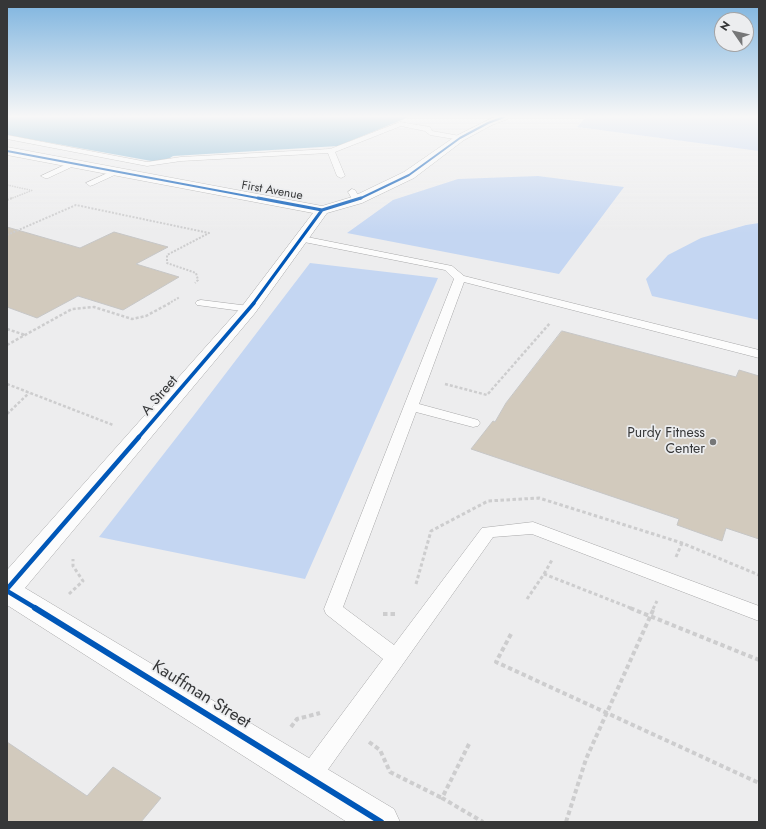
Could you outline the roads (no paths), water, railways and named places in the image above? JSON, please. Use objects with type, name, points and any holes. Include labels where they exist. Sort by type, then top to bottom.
[{"type":"street","name":"First Avenue","points":[[28,156],[322,210]]},
{"type":"street","points":[[322,210],[409,175],[436,156]]},
{"type":"street","name":"A Street","points":[[7,590],[249,310],[322,210]]},
{"type":"street","name":"Kauffman Street","points":[[7,590],[381,822]]},
{"type":"lane","points":[[105,156],[148,164],[181,159],[243,156]]},
{"type":"lane","points":[[333,156],[341,176]]},
{"type":"lane","points":[[45,176],[74,164]]},
{"type":"lane","points":[[90,183],[117,172]]},
{"type":"lane","points":[[302,239],[448,268],[460,278],[759,354]]},
{"type":"lane","points":[[396,658],[333,609],[460,278]]},
{"type":"lane","points":[[201,303],[249,310]]},
{"type":"lane","points":[[410,406],[473,423]]},
{"type":"lane","points":[[309,777],[488,532],[533,528],[759,614]]},
{"type":"place","name":"Purdy Fitness Center","points":[[713,442]]}]
